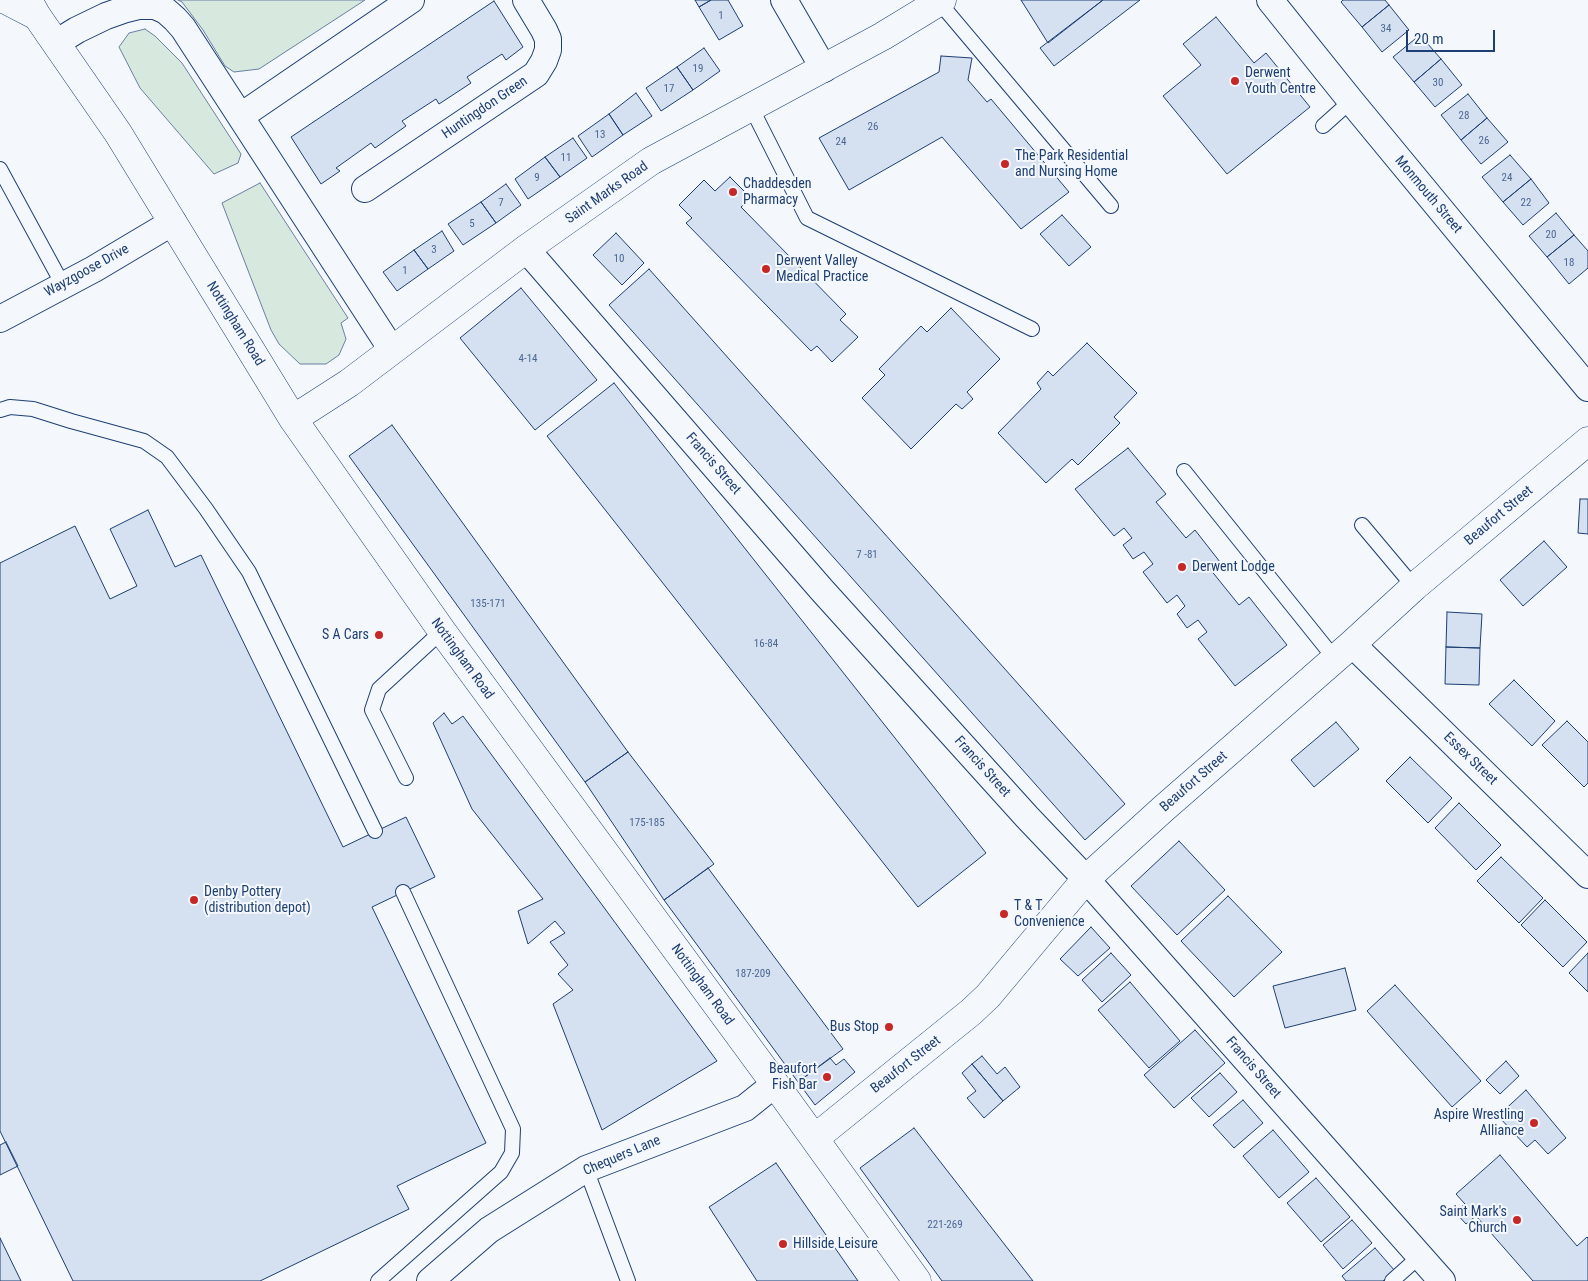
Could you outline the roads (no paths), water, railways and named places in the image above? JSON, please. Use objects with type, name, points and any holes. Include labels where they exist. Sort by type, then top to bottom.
[{"type":"street","name":"Nottingham Road","points":[[6,0],[33,8],[118,133],[293,419],[442,632],[775,1084],[917,1281]]},
{"type":"street","points":[[241,116],[411,0]]},
{"type":"street","name":"Huntingdon Green","points":[[365,189],[536,74],[544,62],[548,50],[548,40],[526,0]]},
{"type":"street","points":[[784,0],[824,69]]},
{"type":"street","name":"Monmouth Street","points":[[1270,0],[1350,102],[1588,388]]},
{"type":"street","name":"Saint Marks Road","points":[[293,419],[349,383],[526,249],[651,161],[824,69],[940,1]]},
{"type":"street","points":[[56,43],[77,30],[123,10],[139,6],[154,6],[175,18],[241,116],[392,350]]},
{"type":"street","name":"Wayzgoose Drive","points":[[0,318],[94,269],[173,222]]},
{"type":"street","name":"Francis Street","points":[[526,249],[821,589],[1026,817],[1086,878],[1442,1281]]},
{"type":"street","name":"Beaufort Street","points":[[814,1138],[952,1029],[988,996],[1086,878],[1414,587],[1588,441]]},
{"type":"street","name":"Essex Street","points":[[1344,651],[1588,875]]},
{"type":"street","name":"Chequers Lane","points":[[430,1281],[489,1230],[586,1168],[745,1108],[775,1084]]},
{"type":"lane","points":[[940,1],[1111,206]]},
{"type":"lane","points":[[1323,126],[1350,102]]},
{"type":"lane","points":[[751,107],[807,218],[1032,329]]},
{"type":"lane","points":[[0,169],[62,285]]},
{"type":"lane","points":[[0,410],[10,407],[33,409],[144,441],[167,457],[206,509],[249,572],[375,831]]},
{"type":"lane","points":[[1184,471],[1344,651]]},
{"type":"lane","points":[[1362,525],[1414,587]]},
{"type":"lane","points":[[406,778],[372,710],[378,689],[442,632]]},
{"type":"lane","points":[[378,1281],[501,1172],[512,1153],[514,1129],[403,892]]},
{"type":"lane","points":[[586,1168],[628,1281]]},
{"type":"lane","points":[[1392,1281],[1420,1256]]},
{"type":"place","name":"Derwent Youth Centre","points":[[1235,81]]},
{"type":"place","name":"The Park Residential and Nursing Home","points":[[1005,164]]},
{"type":"place","name":"Chaddesden Pharmacy","points":[[733,192]]},
{"type":"place","name":"Derwent Valley Medical Practice","points":[[766,269]]},
{"type":"place","name":"Derwent Lodge","points":[[1182,567]]},
{"type":"place","name":"S A Cars","points":[[379,635]]},
{"type":"place","name":"Denby Pottery (distribution depot)","points":[[194,900]]},
{"type":"place","name":"T & T Convenience","points":[[1004,914]]},
{"type":"place","name":"Bus Stop","points":[[889,1027]]},
{"type":"place","name":"Beaufort Fish Bar","points":[[827,1077]]},
{"type":"place","name":"Aspire Wrestling Alliance","points":[[1534,1123]]},
{"type":"place","name":"Saint Mark's Church","points":[[1517,1220]]},
{"type":"place","name":"Hillside Leisure","points":[[783,1244]]}]
